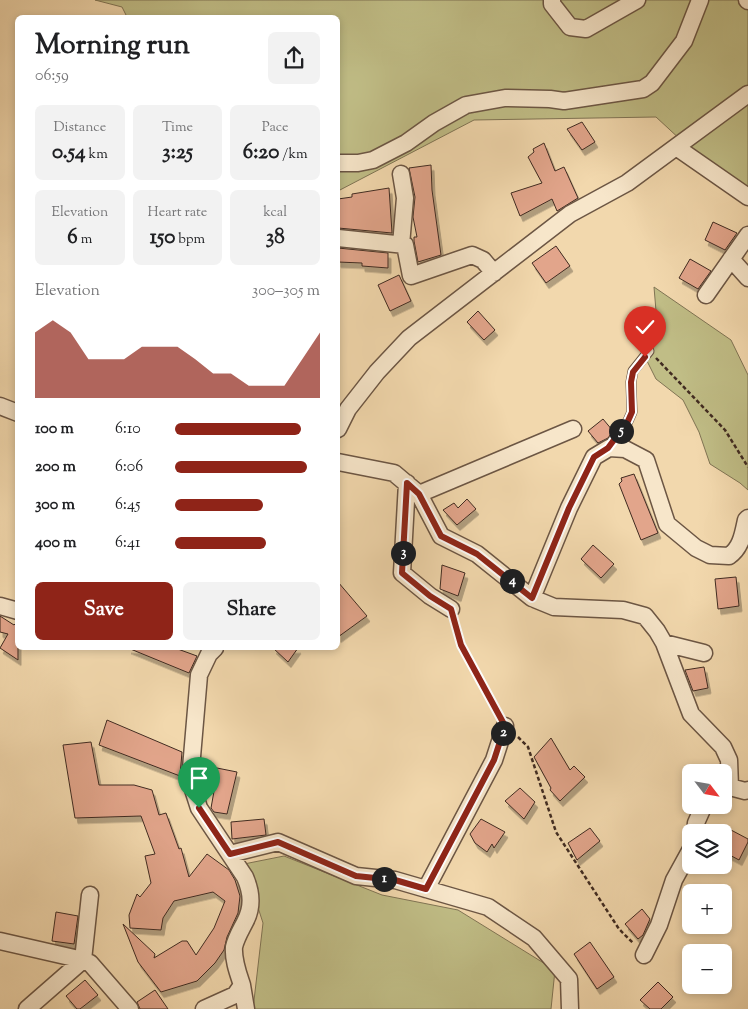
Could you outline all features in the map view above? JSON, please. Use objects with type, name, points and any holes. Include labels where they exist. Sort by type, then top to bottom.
[{"type":"street","points":[[552,0],[552,4],[570,27],[586,29],[637,0]]},
{"type":"street","points":[[340,163],[358,163],[373,160],[406,143],[434,123],[466,105],[505,98],[564,101],[643,89],[652,83],[684,41],[700,0]]},
{"type":"street","points":[[340,426],[354,401],[377,372],[409,338],[570,214],[627,183],[748,94]]},
{"type":"street","points":[[676,147],[748,197]]},
{"type":"street","points":[[401,174],[405,198],[401,245]]},
{"type":"street","points":[[706,295],[748,235]]},
{"type":"street","points":[[340,238],[405,245],[411,276],[472,255],[483,260],[494,273]]},
{"type":"street","points":[[731,259],[748,278]]},
{"type":"street","points":[[0,406],[15,412]]},
{"type":"street","points":[[413,488],[573,429]]},
{"type":"street","points":[[532,598],[569,508],[594,457],[608,448],[625,449],[646,460],[667,524],[696,548],[710,555],[729,556],[736,551],[748,518]]},
{"type":"street","points":[[340,462],[394,473],[413,488],[441,536],[477,554],[532,598],[554,607],[623,610],[645,616],[664,643],[691,714],[723,747],[729,760],[729,764]]},
{"type":"street","points":[[413,488],[402,573],[430,596],[451,609]]},
{"type":"street","points":[[0,606],[15,610]]},
{"type":"street","points":[[664,643],[704,653]]},
{"type":"street","points":[[213,650],[209,654],[199,675],[190,780],[199,808],[248,883],[251,904],[235,944],[234,956],[246,1009]]},
{"type":"street","points":[[426,889],[494,760],[505,726]]},
{"type":"street","points":[[732,790],[748,790]]},
{"type":"street","points":[[230,854],[278,842],[356,876],[395,880],[488,908],[534,938],[569,979],[570,1009]]},
{"type":"street","points":[[644,955],[659,925],[674,880],[682,865]]},
{"type":"street","points":[[27,1009],[83,960],[90,895]]},
{"type":"street","points":[[0,941],[83,960],[90,964],[130,1009]]},
{"type":"street","points":[[204,1009],[235,995],[242,985]]},
{"type":"lane","points":[[608,448],[628,421],[632,412],[631,382],[633,372],[650,351]]},
{"type":"path","points":[[650,351],[725,430],[748,467]]},
{"type":"path","points":[[451,609],[461,645],[505,726],[528,747],[556,832],[619,929],[644,955]]},
{"type":"shaded area","points":[[95,0],[748,0],[748,202],[656,117],[474,120],[340,190],[340,15],[126,15],[122,7]]},
{"type":"shaded area","points":[[654,287],[731,340],[748,375],[748,490],[710,464],[699,432],[683,400],[656,379],[645,357],[658,335]]},
{"type":"shaded area","points":[[284,856],[382,895],[458,910],[555,970],[551,1009],[253,1009],[263,923],[244,864]]},
{"type":"building","points":[[582,122],[595,142],[582,150],[567,129]]},
{"type":"building","points":[[544,143],[555,171],[564,167],[578,198],[557,211],[552,199],[520,216],[511,193],[542,183],[528,157],[534,152],[533,149]]},
{"type":"building","points":[[431,165],[432,190],[441,255],[418,262],[414,241],[414,237],[417,237],[413,217],[415,197],[409,168]]},
{"type":"building","points":[[389,188],[392,233],[340,228],[340,199],[352,197],[352,194]]},
{"type":"building","points":[[713,222],[737,233],[725,250],[705,240]]},
{"type":"building","points":[[556,246],[570,266],[546,283],[532,263]]},
{"type":"building","points":[[340,248],[388,253],[388,268],[362,266],[362,263],[340,262]]},
{"type":"building","points":[[690,259],[711,271],[698,289],[679,278]]},
{"type":"building","points":[[399,275],[411,301],[390,311],[378,285]]},
{"type":"building","points":[[478,311],[495,330],[484,340],[467,322]]},
{"type":"building","points":[[603,419],[613,431],[608,438],[598,443],[588,431]]},
{"type":"building","points":[[634,474],[658,533],[641,540],[619,484],[622,481],[621,478]]},
{"type":"building","points":[[467,499],[476,509],[457,525],[443,510],[454,503],[458,508]]},
{"type":"building","points":[[593,545],[614,564],[601,578],[581,559]]},
{"type":"building","points":[[442,565],[465,573],[458,596],[440,589]]},
{"type":"building","points":[[736,577],[739,606],[718,609],[715,579]]},
{"type":"building","points":[[340,584],[367,616],[340,636]]},
{"type":"building","points":[[0,616],[15,624],[15,650],[18,650],[18,660],[0,648],[8,634],[0,632]]},
{"type":"building","points":[[133,650],[180,650],[197,656],[189,673]]},
{"type":"building","points":[[275,650],[297,650],[288,662]]},
{"type":"building","points":[[704,667],[708,688],[693,691],[685,670]]},
{"type":"building","points":[[107,720],[182,752],[180,776],[99,745]]},
{"type":"building","points":[[551,738],[570,770],[574,766],[585,777],[560,801],[550,790],[551,788],[534,757]]},
{"type":"building","points":[[91,742],[99,785],[134,785],[152,790],[159,815],[166,813],[179,849],[181,848],[189,877],[207,854],[229,870],[235,880],[240,896],[238,913],[227,937],[224,950],[215,963],[197,981],[161,992],[138,962],[123,924],[155,954],[154,958],[182,941],[187,941],[196,955],[214,928],[225,901],[213,892],[174,901],[163,918],[161,930],[130,928],[129,915],[137,894],[140,897],[151,883],[145,856],[155,854],[141,816],[75,818],[63,745]]},
{"type":"building","points":[[212,767],[237,772],[227,814],[214,812],[211,808],[216,780],[210,778]]},
{"type":"building","points":[[520,788],[535,802],[524,819],[505,801]]},
{"type":"building","points":[[264,819],[266,835],[232,839],[231,822]]},
{"type":"building","points":[[481,819],[505,832],[494,848],[492,844],[487,852],[475,843],[470,834]]},
{"type":"building","points":[[590,828],[600,841],[577,860],[568,843]]},
{"type":"building","points":[[732,831],[748,839],[739,860],[732,856]]},
{"type":"building","points":[[642,909],[650,919],[643,935],[638,939],[625,924]]},
{"type":"building","points":[[56,912],[78,916],[74,944],[52,941]]},
{"type":"building","points":[[590,942],[614,977],[597,989],[574,954]]},
{"type":"building","points":[[85,980],[98,995],[80,1009],[77,1009],[66,996]]},
{"type":"building","points":[[658,982],[673,997],[661,1009],[650,1009],[640,1000]]},
{"type":"building","points":[[155,990],[168,1009],[140,1009],[137,1002]]},
{"type":"route","points":[[199,808],[230,854],[278,842],[356,876],[395,880],[426,889],[494,760],[505,726],[461,645],[451,609],[430,596],[402,573],[407,483],[419,494],[441,536],[477,554],[532,598],[569,508],[594,457],[608,448],[628,421],[632,412],[631,382],[633,372],[645,357]]}]
